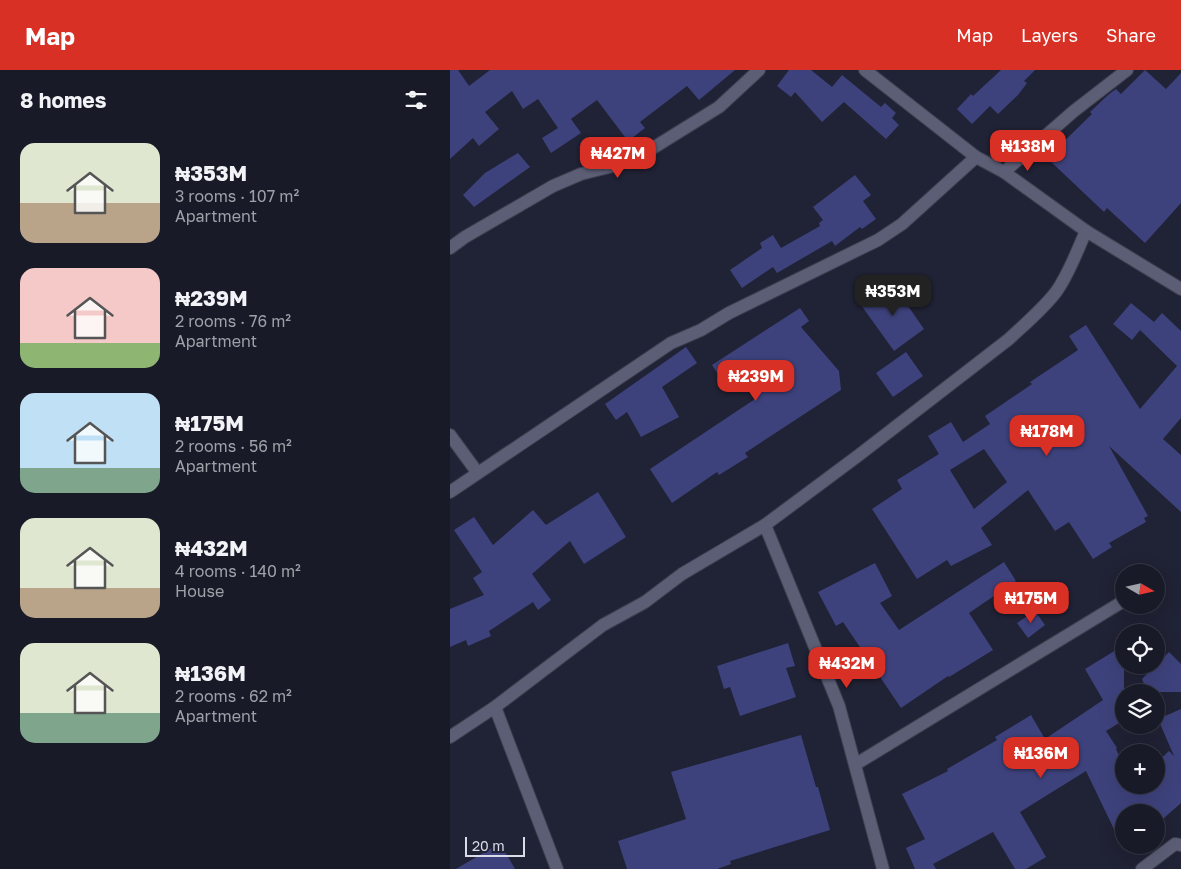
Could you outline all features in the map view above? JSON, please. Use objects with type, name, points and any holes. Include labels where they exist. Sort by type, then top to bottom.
[{"type":"street","points":[[450,248],[465,237],[553,186],[581,174],[617,165],[653,148],[719,107],[759,70]]},
{"type":"street","points":[[865,70],[976,157],[1004,172],[1086,231],[1181,289]]},
{"type":"street","points":[[1004,172],[1074,111],[1128,70]]},
{"type":"street","points":[[450,492],[670,343],[701,330],[729,313],[878,240],[902,224],[976,157]]},
{"type":"street","points":[[450,737],[495,706],[603,625],[645,602],[682,574],[765,524],[1009,339],[1056,292],[1086,231]]},
{"type":"street","points":[[450,435],[477,472]]},
{"type":"street","points":[[765,524],[839,706],[883,869]]},
{"type":"street","points":[[856,764],[1115,606]]},
{"type":"street","points":[[495,706],[557,869]]},
{"type":"street","points":[[1142,869],[1175,844],[1181,845]]},
{"type":"building","points":[[450,70],[458,70],[469,86],[490,70],[735,70],[699,100],[687,86],[640,122],[645,128],[628,141],[597,100],[571,119],[581,133],[551,153],[542,138],[558,128],[538,99],[523,109],[512,91],[485,112],[499,129],[479,146],[473,138],[450,159]]},
{"type":"building","points":[[789,70],[811,70],[832,87],[842,75],[881,107],[885,103],[896,113],[892,118],[899,125],[886,139],[844,102],[822,122],[795,92],[791,97],[777,86]]},
{"type":"building","points":[[1001,70],[1035,70],[1024,81],[1027,83],[1018,95],[998,114],[990,106],[972,124],[957,109],[971,94],[973,96]]},
{"type":"building","points":[[1145,70],[1166,89],[1181,73],[1181,203],[1145,243],[1107,208],[1104,212],[1047,158],[1092,114],[1090,112],[1108,95],[1116,89],[1121,94]]},
{"type":"building","points":[[518,153],[530,167],[474,207],[463,195],[485,173]]},
{"type":"building","points":[[855,175],[871,195],[863,201],[876,219],[862,229],[860,227],[835,246],[832,241],[777,273],[773,267],[742,288],[730,270],[762,248],[760,243],[773,235],[781,248],[820,226],[819,223],[823,220],[813,207]]},
{"type":"building","points":[[892,283],[924,329],[894,351],[861,305]]},
{"type":"building","points":[[1131,303],[1154,322],[1162,313],[1181,331],[1181,418],[1163,439],[1181,455],[1181,512],[1109,446],[1148,516],[1144,518],[1146,522],[1109,543],[1112,547],[1093,559],[1069,522],[1055,531],[1028,490],[981,528],[992,545],[951,566],[947,560],[917,579],[872,509],[902,489],[897,480],[939,454],[928,436],[951,422],[963,442],[990,424],[985,416],[1032,384],[1030,382],[1078,350],[1069,336],[1086,325],[1140,409],[1177,366],[1140,330],[1132,340],[1113,324]],"holes":[[[984,449],[1007,482],[974,509],[950,470]]]},
{"type":"building","points":[[800,308],[809,321],[801,327],[839,371],[841,390],[745,453],[748,457],[719,475],[717,472],[672,503],[650,469],[755,399],[744,380],[728,389],[712,365]]},
{"type":"building","points":[[686,347],[697,363],[662,387],[679,417],[641,437],[627,412],[616,420],[605,404]]},
{"type":"building","points":[[906,352],[923,376],[893,397],[876,373]]},
{"type":"building","points":[[598,492],[626,537],[584,564],[570,541],[532,574],[551,600],[538,610],[533,602],[489,631],[491,636],[468,646],[466,640],[450,647],[450,609],[484,595],[473,578],[482,572],[454,530],[474,517],[493,545],[533,510],[546,525]]},
{"type":"building","points":[[1004,562],[1016,581],[969,613],[993,650],[948,676],[901,708],[843,622],[836,626],[818,592],[875,563],[892,596],[880,603],[899,630]]},
{"type":"building","points":[[1035,611],[1045,625],[1028,638],[1017,623]]},
{"type":"building","points":[[788,643],[795,666],[786,668],[796,697],[740,716],[730,687],[724,689],[717,666]]},
{"type":"building","points":[[1115,651],[1115,674],[1124,674],[1124,684],[1115,684],[1115,726],[1106,731],[1115,745],[1115,794],[1165,794],[1165,755],[1169,751],[1174,756],[1164,734],[1165,716],[1181,709],[1181,803],[1165,817],[1165,804],[1115,804],[1115,831],[1086,771],[1020,812],[1046,857],[1026,869],[1015,869],[993,832],[933,864],[936,869],[915,869],[906,848],[925,839],[902,794],[948,771],[947,769],[997,740],[995,737],[1031,715],[1045,739],[1103,700],[1085,669]]},
{"type":"building","points":[[1169,652],[1181,664],[1181,692],[1165,692],[1165,684],[1144,684],[1142,679],[1147,674],[1165,674],[1165,656]]},
{"type":"building","points":[[801,735],[830,830],[730,861],[731,864],[717,869],[627,869],[618,841],[686,819],[671,772]]},
{"type":"building","points":[[500,843],[515,869],[456,869]]}]
